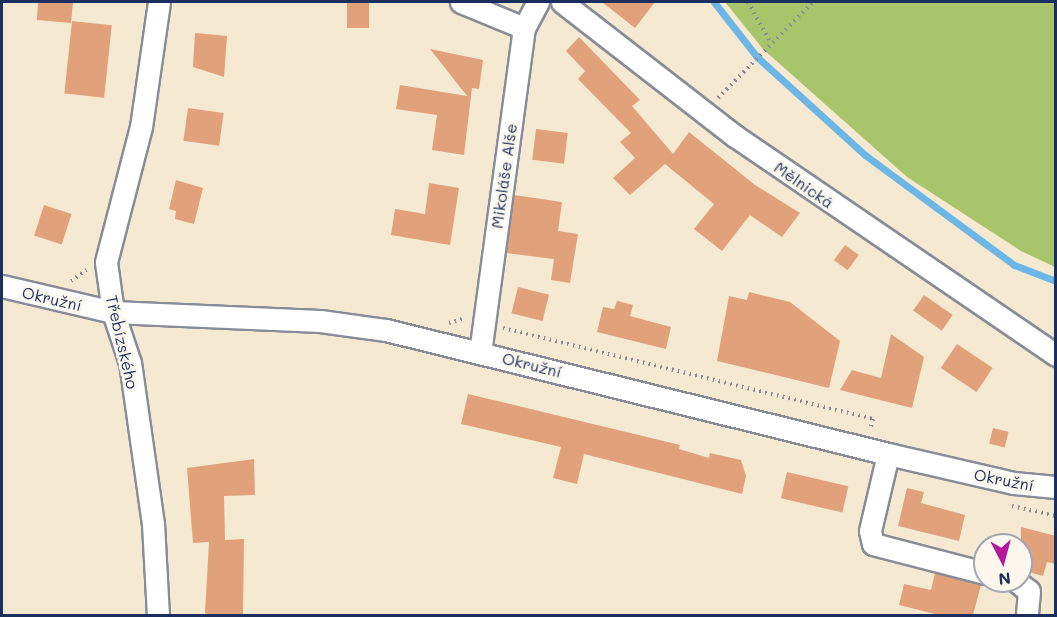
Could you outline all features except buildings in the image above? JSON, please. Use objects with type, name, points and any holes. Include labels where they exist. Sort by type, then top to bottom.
[{"type":"street","name":"Třebízského","points":[[158,615],[153,524],[130,363],[113,312],[106,262],[141,127],[159,2]]},
{"type":"street","points":[[461,2],[524,28]]},
{"type":"street","name":"Mikoláše Alše","points":[[480,353],[524,28],[538,2]]},
{"type":"street","name":"Mělnická","points":[[562,2],[705,112],[928,273],[1056,355]]},
{"type":"street","name":"Okružní","points":[[2,286],[113,312],[320,321],[386,330],[888,454],[1056,487]]},
{"type":"street","points":[[888,454],[870,531],[873,544],[973,570]]},
{"type":"street","points":[[1027,615],[1029,593]]},
{"type":"path","points":[[748,2],[771,43]]},
{"type":"path","points":[[705,112],[813,2]]},
{"type":"green space","points":[[725,2],[1055,2],[1055,267],[1021,251],[907,177],[763,49]]},
{"type":"waterway","points":[[714,2],[757,57],[865,155],[1014,265],[1056,281]]}]
